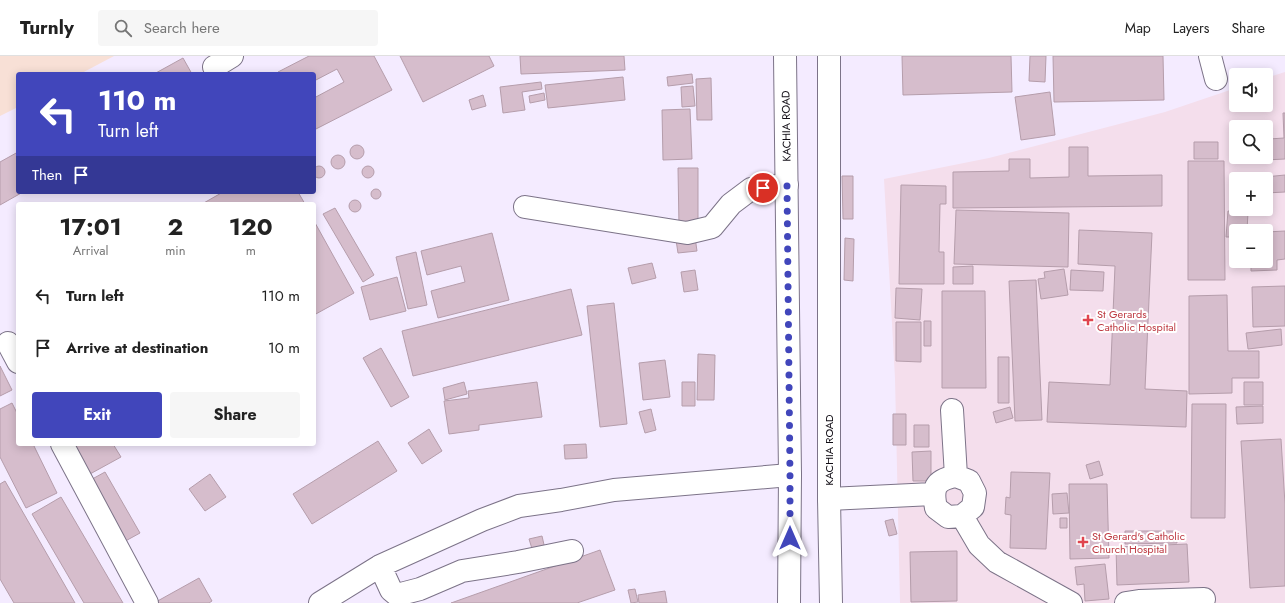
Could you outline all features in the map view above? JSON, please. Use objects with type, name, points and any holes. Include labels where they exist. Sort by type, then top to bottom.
[{"type":"main road","points":[[214,67],[232,56]]},
{"type":"main road","name":"KACHIA ROAD","points":[[785,56],[790,603]]},
{"type":"main road","name":"KACHIA ROAD","points":[[829,56],[831,603]]},
{"type":"main road","points":[[1210,56],[1216,79]]},
{"type":"main road","points":[[525,207],[687,233],[712,227],[731,204],[751,189],[787,185]]},
{"type":"main road","points":[[8,343],[16,358]]},
{"type":"main road","points":[[952,410],[956,476]]},
{"type":"main road","points":[[63,446],[147,603]]},
{"type":"main road","points":[[320,603],[380,566],[482,520],[519,506],[614,490],[790,475]]},
{"type":"main road","points":[[956,476],[968,481],[975,493],[973,507],[962,516],[948,517],[936,508],[933,494],[938,484],[946,478],[956,476]]},
{"type":"main road","points":[[830,499],[933,494]]},
{"type":"main road","points":[[962,516],[979,545],[997,562],[1071,603]]},
{"type":"main road","points":[[380,566],[391,590],[397,595],[420,589],[462,571],[572,551]]},
{"type":"main road","points":[[1126,603],[1139,601],[1204,599]]},
{"type":"shaded area","points":[[0,56],[114,56],[84,72],[16,72],[16,108],[0,116]]},
{"type":"shaded area","name":"St Gerards Catholic Hospital","points":[[1285,72],[1285,603],[900,603],[895,378],[884,179],[989,158],[1165,112],[1229,90],[1229,112],[1273,112],[1273,76]]},
{"type":"building","points":[[309,56],[374,56],[392,90],[316,129],[316,97],[344,82],[337,69],[316,80],[316,72],[278,72]]},
{"type":"building","points":[[400,56],[489,56],[494,66],[423,102]]},
{"type":"building","points":[[520,56],[624,56],[625,70],[521,74]]},
{"type":"building","points":[[902,56],[1011,56],[1012,92],[903,95]]},
{"type":"building","points":[[1030,56],[1046,56],[1045,82],[1029,81]]},
{"type":"building","points":[[1053,56],[1163,56],[1164,100],[1054,102]]},
{"type":"building","points":[[183,58],[191,72],[158,72]]},
{"type":"building","points":[[692,74],[693,83],[668,86],[667,77]]},
{"type":"building","points":[[623,77],[625,100],[548,108],[545,85]]},
{"type":"building","points":[[711,78],[712,120],[697,120],[696,79]]},
{"type":"building","points":[[541,82],[542,89],[522,92],[525,110],[503,113],[500,87]]},
{"type":"building","points":[[693,86],[695,106],[682,107],[681,87]]},
{"type":"building","points":[[1050,92],[1055,135],[1021,140],[1015,97]]},
{"type":"building","points":[[544,93],[545,100],[530,103],[529,96]]},
{"type":"building","points":[[483,95],[486,106],[472,110],[469,100]]},
{"type":"building","points":[[690,109],[692,159],[663,160],[662,110]]},
{"type":"building","points":[[1283,113],[1285,113],[1285,159],[1273,160],[1273,139],[1284,138]]},
{"type":"building","points":[[1194,142],[1218,142],[1218,159],[1194,159]]},
{"type":"building","points":[[357,145],[362,147],[364,152],[362,157],[357,159],[352,157],[350,152],[352,147]]},
{"type":"building","points":[[1069,147],[1088,147],[1088,176],[1162,175],[1162,206],[953,208],[953,172],[1009,171],[1009,159],[1030,159],[1030,178],[1069,177]]},
{"type":"building","points":[[16,153],[16,194],[19,194],[0,205],[0,162]]},
{"type":"building","points":[[338,155],[343,157],[345,162],[343,167],[338,169],[333,167],[331,162],[333,157]]},
{"type":"building","points":[[1188,161],[1224,161],[1225,280],[1188,280]]},
{"type":"building","points":[[317,166],[321,166],[325,170],[325,174],[321,178],[316,177]]},
{"type":"building","points":[[370,166],[373,167],[373,177],[366,178],[363,177],[362,170],[363,167]]},
{"type":"building","points":[[678,168],[698,168],[698,227],[679,227]]},
{"type":"building","points":[[1285,175],[1285,192],[1273,193],[1273,176]]},
{"type":"building","points":[[842,176],[853,176],[853,219],[843,219]]},
{"type":"building","points":[[901,185],[946,186],[946,204],[940,204],[939,252],[944,252],[944,284],[899,284]]},
{"type":"building","points":[[374,189],[378,189],[380,190],[380,198],[374,199],[371,196],[371,192]]},
{"type":"building","points":[[220,194],[299,194],[304,202],[206,202]]},
{"type":"building","points":[[353,200],[357,200],[361,206],[357,212],[353,212],[349,208],[349,204]]},
{"type":"building","points":[[335,208],[374,275],[363,282],[323,214]]},
{"type":"building","points":[[956,210],[1069,213],[1068,267],[954,264]]},
{"type":"building","points":[[1228,211],[1229,216],[1248,216],[1247,224],[1229,224],[1229,237],[1226,237]]},
{"type":"building","points":[[316,225],[354,293],[316,314]]},
{"type":"building","points":[[1079,230],[1152,233],[1145,389],[1187,391],[1186,427],[1047,422],[1049,382],[1110,385],[1115,266],[1078,264]]},
{"type":"building","points":[[1285,231],[1285,259],[1277,260],[1277,270],[1251,271],[1251,268],[1273,268],[1273,232]]},
{"type":"building","points":[[492,233],[509,300],[438,318],[431,291],[465,282],[461,266],[427,275],[421,251]]},
{"type":"building","points":[[695,237],[697,251],[678,253],[676,240]]},
{"type":"building","points":[[845,238],[854,239],[853,281],[844,280]]},
{"type":"building","points":[[416,252],[427,305],[408,309],[396,257]]},
{"type":"building","points":[[652,263],[656,278],[632,284],[628,268]]},
{"type":"building","points":[[973,266],[973,284],[953,284],[953,267]]},
{"type":"building","points":[[1064,269],[1068,295],[1041,299],[1038,279],[1045,278],[1044,272]]},
{"type":"building","points":[[695,270],[698,290],[684,292],[681,272]]},
{"type":"building","points":[[1071,270],[1104,272],[1103,291],[1070,290]]},
{"type":"building","points":[[397,277],[406,311],[370,320],[361,287]]},
{"type":"building","points":[[1036,280],[1042,420],[1015,421],[1009,281]]},
{"type":"building","points":[[1285,286],[1285,326],[1253,327],[1252,287]]},
{"type":"building","points":[[896,288],[922,289],[920,320],[895,318]]},
{"type":"building","points":[[571,289],[582,335],[413,376],[402,331]]},
{"type":"building","points":[[942,291],[985,291],[986,388],[942,388]]},
{"type":"building","points":[[1227,295],[1228,351],[1259,351],[1259,378],[1232,378],[1232,393],[1189,394],[1189,296]]},
{"type":"building","points":[[614,303],[627,424],[600,427],[587,306]]},
{"type":"building","points":[[924,321],[931,321],[931,346],[924,346]]},
{"type":"building","points":[[896,322],[921,322],[921,362],[896,361]]},
{"type":"building","points":[[1281,329],[1282,345],[1248,349],[1246,333]]},
{"type":"building","points":[[381,348],[409,397],[391,407],[363,358]]},
{"type":"building","points":[[698,354],[715,355],[714,400],[697,400]]},
{"type":"building","points":[[998,357],[1009,357],[1009,403],[998,403]]},
{"type":"building","points":[[665,360],[670,397],[643,400],[639,363]]},
{"type":"building","points":[[0,366],[12,390],[0,396]]},
{"type":"building","points":[[464,382],[467,394],[445,400],[443,388]]},
{"type":"building","points":[[537,382],[542,417],[479,425],[479,430],[449,434],[444,401],[469,398],[468,391]]},
{"type":"building","points":[[682,382],[695,382],[695,406],[682,406]]},
{"type":"building","points":[[1244,382],[1263,382],[1263,405],[1244,405]]},
{"type":"building","points":[[12,403],[16,411],[16,446],[34,446],[57,493],[26,508],[0,457],[0,409]]},
{"type":"building","points":[[1192,404],[1226,404],[1225,518],[1191,518]]},
{"type":"building","points":[[1263,406],[1263,423],[1237,424],[1236,407]]},
{"type":"building","points":[[1010,407],[1013,418],[996,423],[993,412]]},
{"type":"building","points":[[651,409],[656,430],[645,433],[639,412]]},
{"type":"building","points":[[893,414],[906,414],[906,445],[893,445]]},
{"type":"building","points":[[914,425],[929,425],[929,447],[914,447]]},
{"type":"building","points":[[429,429],[442,451],[422,464],[408,443]]},
{"type":"building","points":[[1281,439],[1285,504],[1285,586],[1250,588],[1241,441]]},
{"type":"building","points":[[378,441],[397,471],[312,524],[293,494]]},
{"type":"building","points":[[586,444],[587,458],[565,459],[564,445]]},
{"type":"building","points":[[74,446],[114,446],[121,457],[90,474]]},
{"type":"building","points":[[931,451],[931,481],[913,481],[912,452]]},
{"type":"building","points":[[1099,461],[1103,475],[1090,479],[1086,465]]},
{"type":"building","points":[[105,472],[140,533],[120,544],[85,483]]},
{"type":"building","points":[[1011,472],[1050,473],[1046,549],[1010,548],[1011,515],[1005,514],[1006,497],[1010,498]]},
{"type":"building","points":[[210,474],[226,497],[205,511],[189,489]]},
{"type":"building","points":[[5,481],[75,603],[14,603],[0,579],[0,484]]},
{"type":"building","points":[[1069,484],[1107,484],[1109,558],[1070,559]]},
{"type":"building","points":[[1067,493],[1069,513],[1053,514],[1052,494]]},
{"type":"building","points":[[61,497],[123,603],[84,603],[32,514]]},
{"type":"building","points":[[1060,518],[1067,518],[1067,528],[1060,528]]},
{"type":"building","points":[[893,519],[897,534],[889,536],[885,521]]},
{"type":"building","points":[[1125,531],[1176,531],[1177,543],[1125,544]]},
{"type":"building","points":[[542,536],[545,549],[533,552],[529,539]]},
{"type":"building","points":[[1187,544],[1189,582],[1117,585],[1116,547]]},
{"type":"building","points":[[600,550],[615,590],[577,603],[451,603]]},
{"type":"building","points":[[957,551],[957,601],[911,602],[910,552]]},
{"type":"building","points":[[1105,564],[1109,599],[1085,601],[1084,584],[1077,585],[1075,567]]},
{"type":"building","points":[[199,578],[212,601],[209,603],[154,603]]},
{"type":"building","points":[[635,589],[638,602],[631,603],[628,590]]},
{"type":"building","points":[[665,591],[667,603],[639,603],[638,595]]},
{"type":"place","name":"St Gerards Catholic Hospital","points":[[1088,320]]},
{"type":"place","name":"St Gerard's Catholic Church Hospital","points":[[1083,542]]},
{"type":"route","points":[[763,188],[787,185],[790,538]]}]
